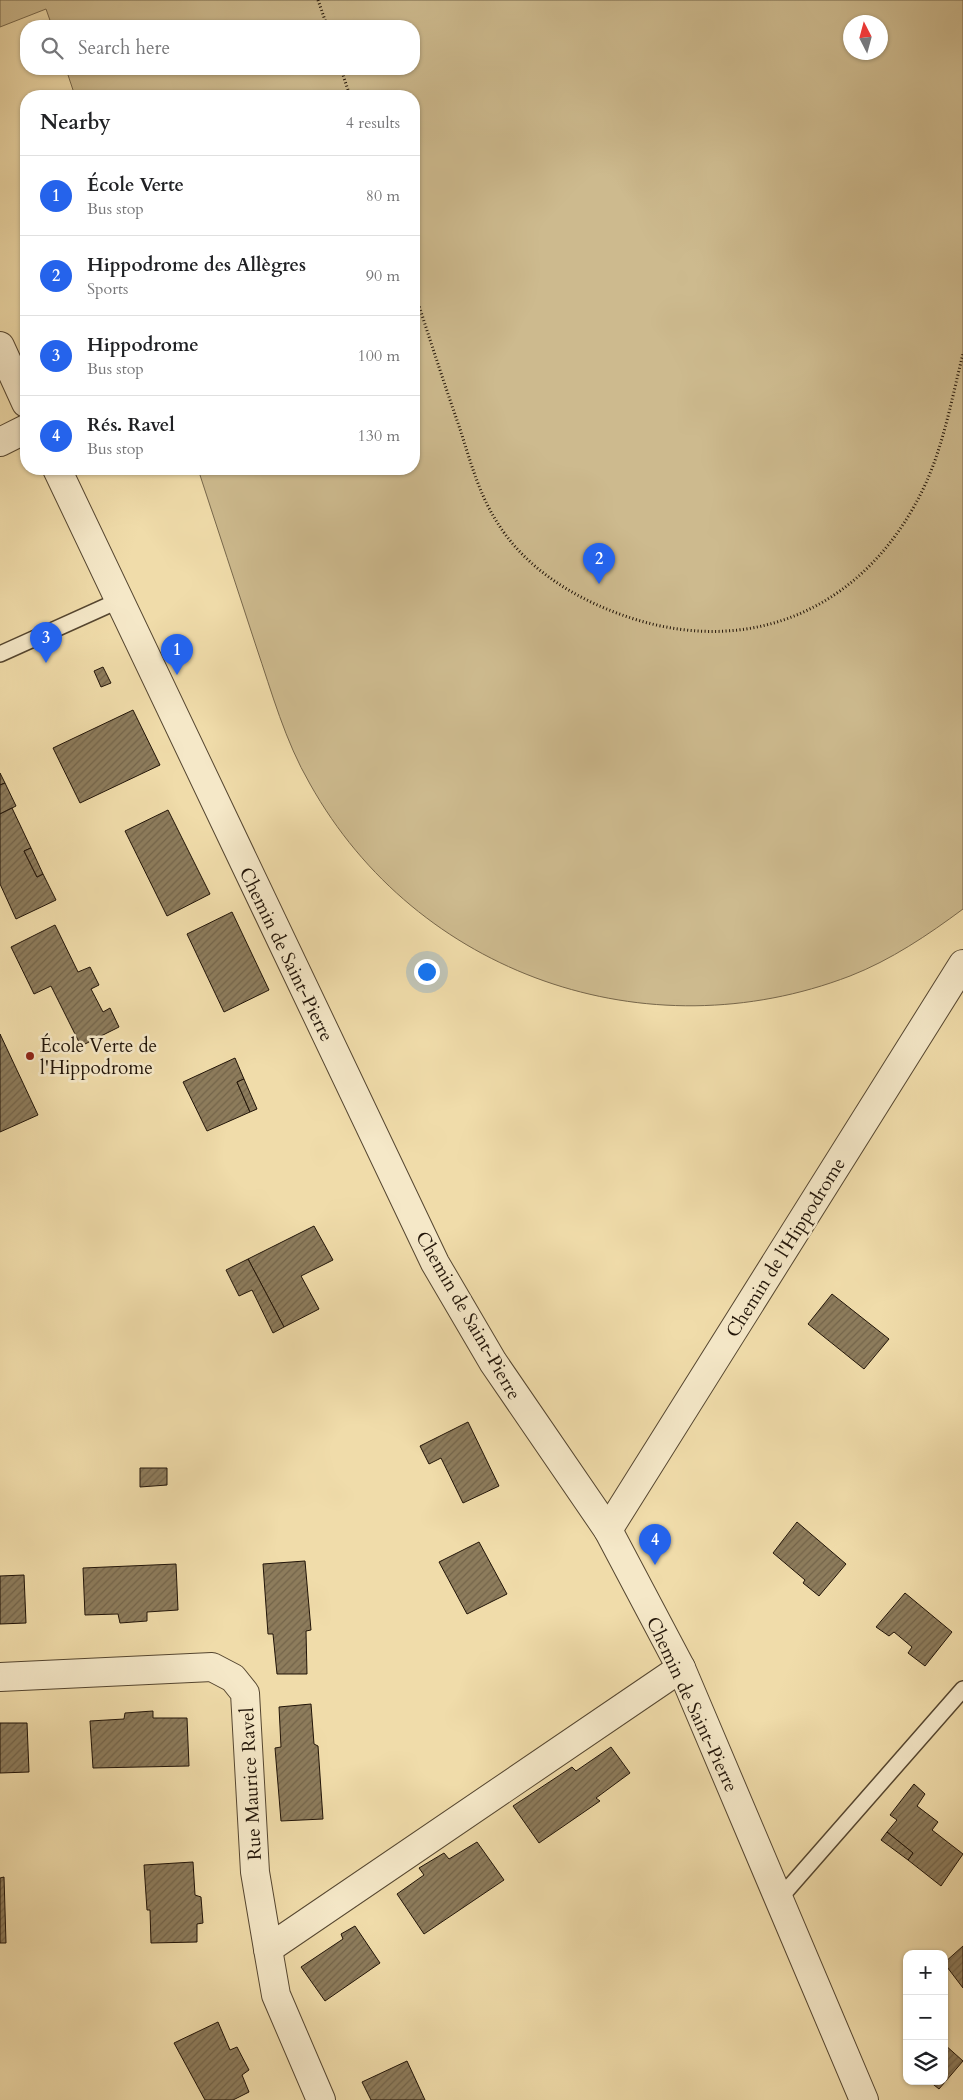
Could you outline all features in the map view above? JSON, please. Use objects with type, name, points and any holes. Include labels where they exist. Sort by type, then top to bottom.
[{"type":"street","points":[[0,346],[20,391]]},
{"type":"street","points":[[0,442],[20,433]]},
{"type":"street","name":"Chemin de Saint-Pierre","points":[[60,475],[193,759],[434,1263],[493,1362],[608,1530],[681,1668],[864,2100]]},
{"type":"street","name":"Chemin de l'Hippodrome","points":[[608,1530],[963,964]]},
{"type":"street","name":"Rue Maurice Ravel","points":[[0,1677],[212,1667],[233,1678],[246,1693],[255,1872],[276,1995],[322,2100]]},
{"type":"street","points":[[268,1949],[681,1668]]},
{"type":"lane","points":[[0,654],[120,600]]},
{"type":"lane","points":[[779,1899],[963,1689]]},
{"type":"path","points":[[318,0],[324,20]]},
{"type":"path","points":[[343,75],[348,90]]},
{"type":"path","points":[[420,308],[477,481],[496,522],[526,559],[562,586],[605,610],[654,626],[706,633],[756,629],[808,611],[840,590],[865,569],[887,546],[908,516],[925,484],[938,450],[963,354]]},
{"type":"shaded area","points":[[0,0],[963,0],[963,909],[909,946],[850,976],[773,998],[695,1006],[618,1000],[544,981],[474,949],[411,906],[356,850],[301,768],[286,734],[200,475],[420,475],[420,90],[73,90],[68,75],[420,75],[420,20],[50,20],[46,9],[0,27]]},
{"type":"building","points":[[103,667],[111,683],[101,687],[94,671]]},
{"type":"building","points":[[133,710],[160,765],[80,803],[53,748]]},
{"type":"building","points":[[0,773],[5,783],[0,785]]},
{"type":"building","points":[[5,783],[16,806],[0,814],[0,785]]},
{"type":"building","points":[[12,808],[31,848],[24,851],[37,877],[43,874],[56,900],[16,919],[0,884],[0,814]]},
{"type":"building","points":[[168,810],[210,894],[167,916],[125,831]]},
{"type":"building","points":[[31,848],[43,874],[37,877],[24,851]]},
{"type":"building","points":[[232,912],[269,990],[224,1012],[187,934]]},
{"type":"building","points":[[55,925],[78,972],[90,967],[99,985],[91,989],[103,1012],[110,1008],[119,1027],[81,1046],[51,986],[34,994],[11,947]]},
{"type":"building","name":"École Verte de l'Hippodrome","points":[[0,1034],[38,1115],[0,1132]]},
{"type":"building","points":[[235,1058],[244,1079],[237,1082],[250,1112],[207,1131],[183,1082]]},
{"type":"building","points":[[244,1079],[257,1109],[250,1112],[237,1082]]},
{"type":"building","points":[[314,1226],[333,1260],[301,1276],[319,1309],[284,1327],[248,1259]]},
{"type":"building","points":[[248,1259],[284,1327],[273,1333],[252,1290],[239,1296],[226,1270]]},
{"type":"building","points":[[832,1294],[889,1339],[864,1369],[808,1324]]},
{"type":"building","points":[[468,1422],[499,1486],[463,1503],[441,1458],[429,1464],[420,1446]]},
{"type":"building","points":[[140,1468],[167,1468],[167,1485],[140,1487]]},
{"type":"building","points":[[797,1522],[846,1564],[819,1596],[803,1583],[805,1580],[773,1553]]},
{"type":"building","points":[[479,1542],[507,1594],[467,1614],[439,1562]]},
{"type":"building","points":[[305,1561],[311,1630],[306,1631],[307,1674],[277,1674],[273,1634],[268,1634],[263,1564]]},
{"type":"building","points":[[176,1564],[178,1610],[147,1612],[147,1621],[120,1623],[118,1614],[85,1615],[83,1568]]},
{"type":"building","points":[[24,1575],[26,1623],[0,1624],[0,1576]]},
{"type":"building","points":[[905,1593],[952,1632],[925,1666],[908,1653],[912,1647],[894,1632],[889,1636],[876,1627]]},
{"type":"building","points":[[311,1704],[314,1744],[318,1746],[323,1819],[281,1821],[275,1748],[281,1747],[279,1707]]},
{"type":"building","points":[[153,1711],[153,1718],[187,1718],[189,1766],[93,1768],[90,1721],[124,1719],[125,1713]]},
{"type":"building","points":[[0,1723],[27,1723],[29,1772],[0,1773]]},
{"type":"building","points":[[611,1747],[630,1773],[596,1798],[600,1801],[539,1843],[513,1806],[572,1767],[576,1771]]},
{"type":"building","points":[[914,1784],[925,1794],[917,1806],[938,1822],[932,1830],[963,1854],[941,1886],[908,1860],[913,1853],[887,1832],[897,1820],[890,1815]]},
{"type":"building","points":[[887,1832],[913,1853],[908,1860],[881,1840]]},
{"type":"building","points":[[477,1842],[504,1880],[424,1934],[397,1894],[424,1875],[419,1868],[444,1853],[449,1859]]},
{"type":"building","points":[[193,1862],[195,1895],[201,1897],[203,1923],[197,1924],[197,1942],[151,1943],[150,1910],[147,1910],[144,1865]]},
{"type":"building","points":[[4,1877],[6,1943],[0,1943],[0,1878]]},
{"type":"building","points":[[355,1926],[380,1963],[325,2001],[301,1967],[343,1939],[341,1934]]},
{"type":"building","points":[[963,1946],[963,1988],[948,1968],[948,1959]]},
{"type":"building","points":[[218,2022],[230,2050],[237,2047],[249,2070],[242,2075],[249,2092],[233,2100],[205,2100],[174,2043]]},
{"type":"building","points":[[948,2048],[963,2061],[948,2078]]},
{"type":"building","points":[[407,2061],[425,2100],[371,2100],[362,2082]]},
{"type":"building","points":[[934,2085],[942,2085],[939,2089]]},
{"type":"place","name":"Hippodrome des Allègres","points":[[599,584]]},
{"type":"place","name":"Hippodrome","points":[[46,663]]},
{"type":"place","name":"École Verte","points":[[177,675]]},
{"type":"place","name":"École Verte de l'Hippodrome","points":[[30,1056]]},
{"type":"place","name":"Rés. Ravel","points":[[655,1565]]}]
